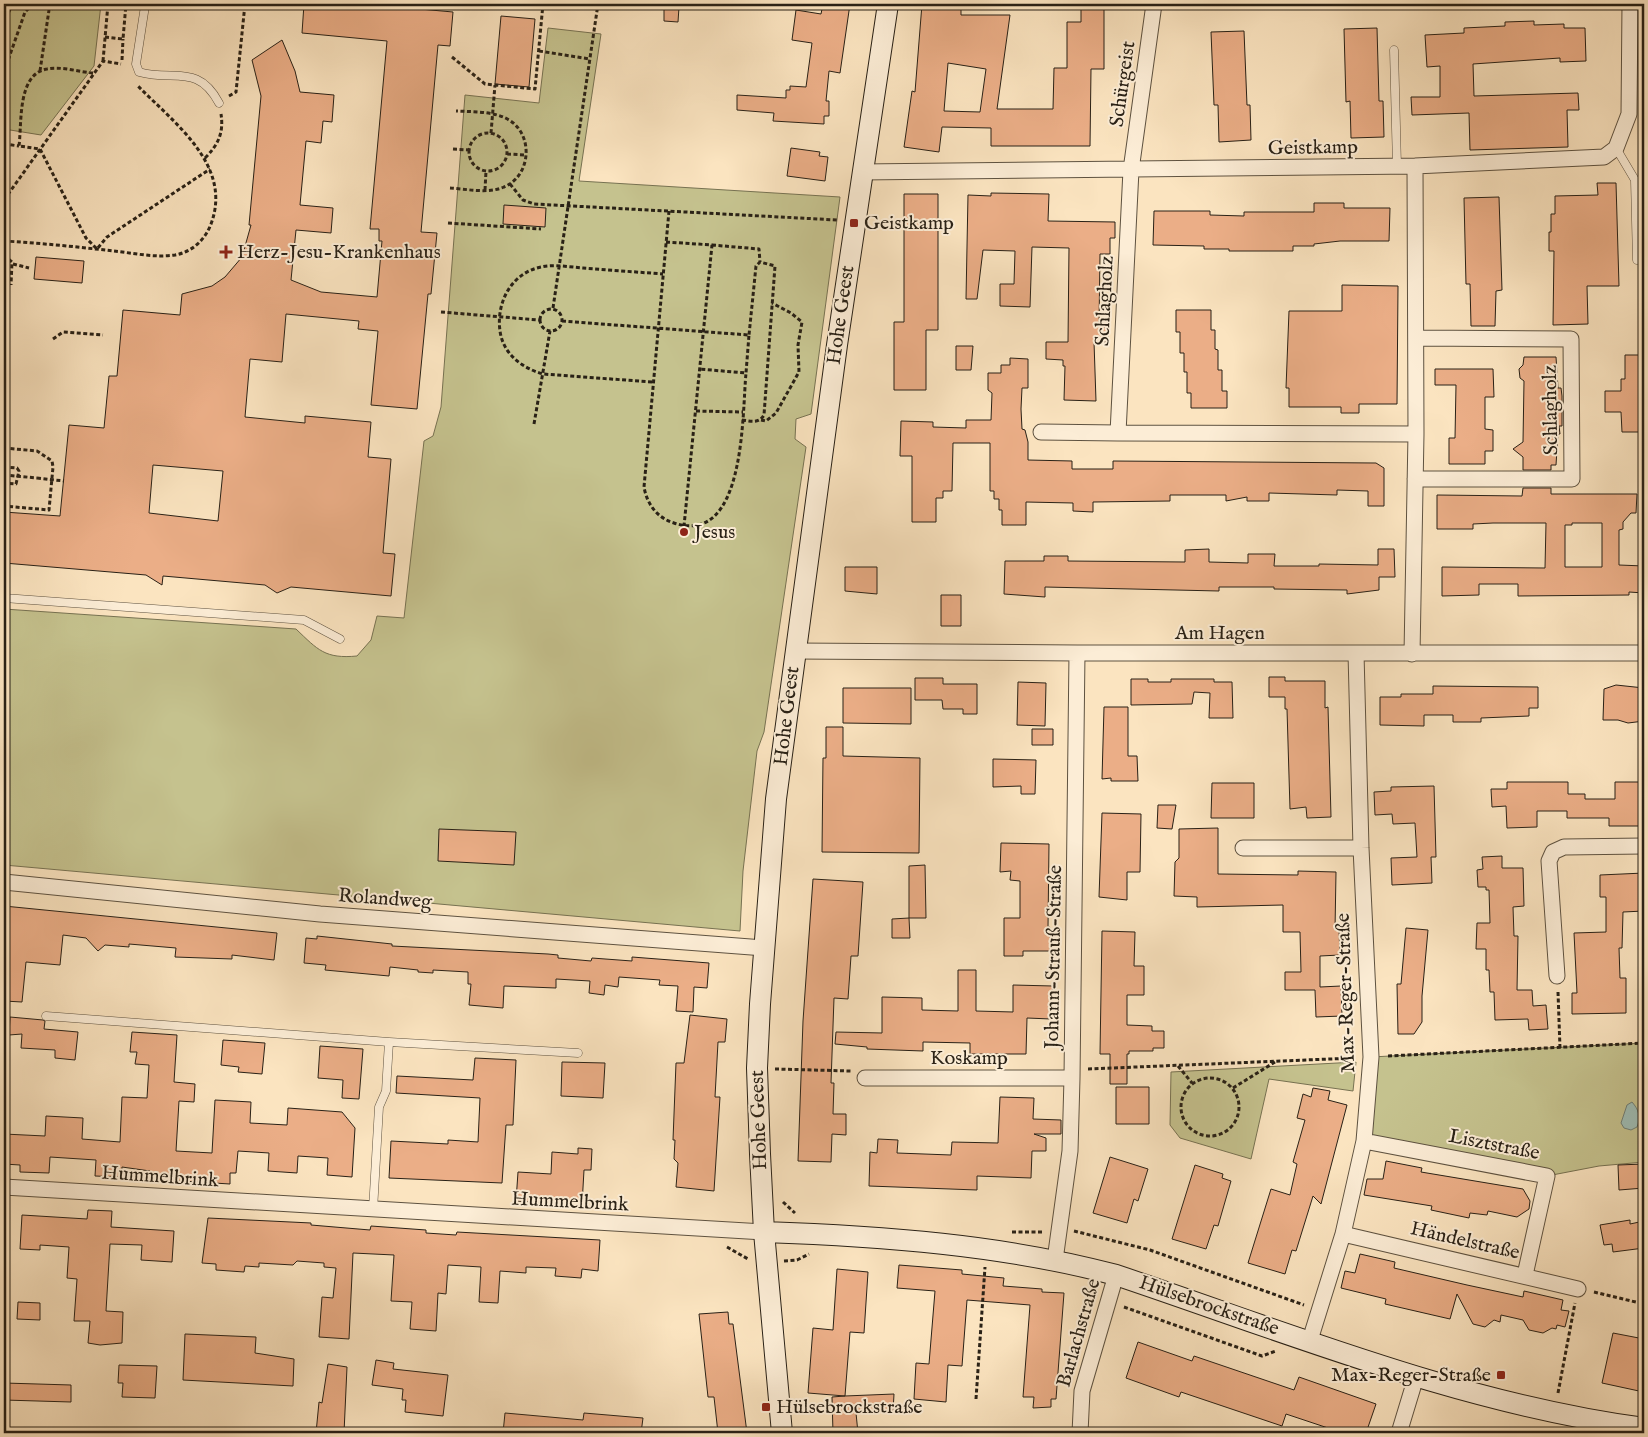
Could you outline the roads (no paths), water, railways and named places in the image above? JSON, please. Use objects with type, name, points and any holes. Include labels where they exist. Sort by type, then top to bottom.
[{"type":"street","name":"Hohe Geest","points":[[782,1433],[767,1262],[771,1232],[757,1068],[776,799],[861,172],[888,4]]},
{"type":"street","name":"Schürgeist","points":[[1131,170],[1154,4]]},
{"type":"street","points":[[1616,148],[1629,114],[1630,4]]},
{"type":"street","name":"Geistkamp","points":[[861,172],[1415,166],[1604,157],[1616,148]]},
{"type":"street","points":[[1412,654],[1416,434],[1415,166]]},
{"type":"street","name":"Schlagholz","points":[[1118,434],[1131,170]]},
{"type":"street","name":"Schlagholz","points":[[1415,479],[1572,479],[1571,339],[1416,338]]},
{"type":"street","points":[[1041,432],[1118,434],[1416,434]]},
{"type":"street","name":"Am Hagen","points":[[795,650],[1077,653],[1644,653]]},
{"type":"street","name":"Johann-Strauß-Straße","points":[[1055,1260],[1070,1151],[1077,653]]},
{"type":"street","name":"Max-Reger-Straße","points":[[1310,1340],[1343,1234],[1364,1141],[1371,1057],[1361,848],[1356,653]]},
{"type":"street","points":[[1557,976],[1549,861],[1553,852],[1564,848],[1644,846]]},
{"type":"street","points":[[1243,848],[1361,848]]},
{"type":"street","name":"Rolandweg","points":[[4,882],[320,914],[765,948]]},
{"type":"street","name":"Koskamp","points":[[865,1078],[1072,1078]]},
{"type":"street","name":"Lisztstraße","points":[[1364,1141],[1547,1176],[1525,1275]]},
{"type":"street","name":"Hummelbrink","points":[[4,1187],[771,1232]]},
{"type":"street","name":"Hülsebrockstraße","points":[[771,1232],[985,1262],[1055,1260],[1116,1275],[1416,1377],[1554,1413],[1644,1428]]},
{"type":"street","name":"Händelstraße","points":[[1343,1234],[1525,1275],[1578,1289]]},
{"type":"street","name":"Barlachstraße","points":[[1080,1433],[1082,1391],[1116,1275]]},
{"type":"street","points":[[1399,1433],[1416,1377]]},
{"type":"lane","points":[[145,6],[136,64],[139,72],[198,78],[212,89],[219,102]]},
{"type":"lane","points":[[1394,50],[1397,166]]},
{"type":"lane","points":[[1616,148],[1636,180],[1637,260]]},
{"type":"lane","points":[[1636,180],[1644,180]]},
{"type":"lane","points":[[4,598],[304,620],[340,639]]},
{"type":"lane","points":[[46,1016],[389,1042],[578,1053]]},
{"type":"lane","points":[[373,1210],[379,1107],[386,1091],[389,1042]]},
{"type":"water","points":[[1632,1102],[1638,1111],[1639,1117],[1637,1127],[1631,1130],[1624,1128],[1621,1123],[1627,1105]]},
{"type":"place","name":"Geistkamp","points":[[854,223]]},
{"type":"place","name":"Herz-Jesu-Krankenhaus","points":[[226,252]]},
{"type":"place","name":"Jesus","points":[[684,532]]},
{"type":"place","name":"Max-Reger-Straße","points":[[1501,1375]]},
{"type":"place","name":"Hülsebrockstraße","points":[[766,1407]]}]
